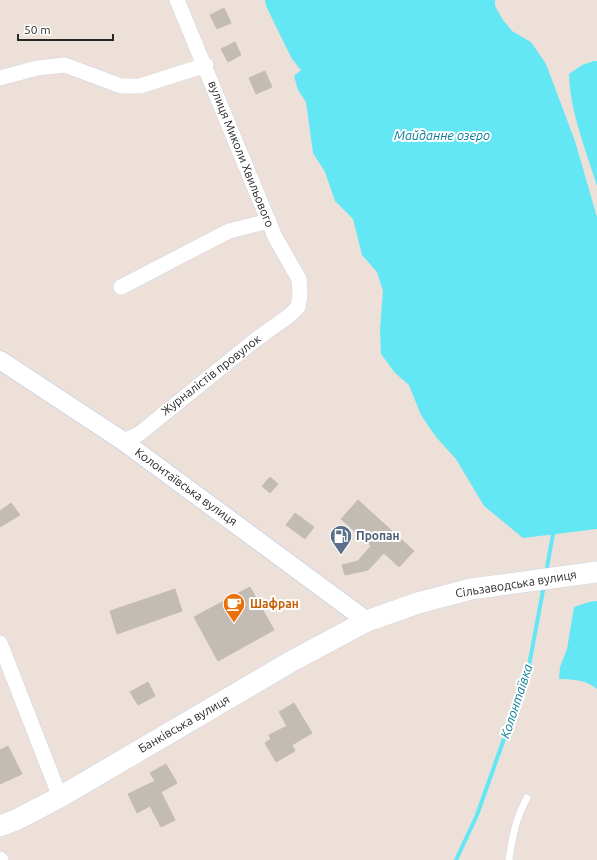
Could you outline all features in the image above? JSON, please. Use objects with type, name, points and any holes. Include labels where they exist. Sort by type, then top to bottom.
[{"type":"main road","name":"Сільзаводська вулиця","points":[[367,621],[418,603],[472,589],[589,573]]},
{"type":"main road","name":"Банківська вулиця","points":[[0,826],[16,820],[60,797],[292,661],[367,621]]},
{"type":"street","name":"вулиця Миколи Хвильового","points":[[177,0],[206,65],[275,237],[299,279],[300,295],[298,307]]},
{"type":"street","points":[[0,78],[38,68],[65,65],[121,86],[130,87],[140,86],[206,65]]},
{"type":"street","points":[[121,286],[229,232],[269,221]]},
{"type":"street","name":"Журналістів провулок","points":[[123,441],[139,434],[254,341],[290,315],[298,307]]},
{"type":"street","name":"Колонтаївська вулиця","points":[[0,360],[123,441],[367,621]]},
{"type":"street","points":[[0,643],[60,797]]},
{"type":"lane","points":[[509,860],[516,821],[527,798]]},
{"type":"water","name":"Майданне озеро","points":[[265,0],[495,0],[495,6],[503,20],[512,31],[531,42],[546,64],[575,141],[597,217],[597,529],[523,538],[484,506],[456,459],[436,437],[421,415],[409,385],[395,373],[381,354],[380,329],[383,291],[377,272],[362,255],[353,219],[335,201],[325,172],[313,153],[306,102],[298,90],[294,76],[301,70],[292,59],[266,6]]},
{"type":"water","points":[[597,61],[597,186],[575,117],[569,74],[582,65]]},
{"type":"water","points":[[597,601],[597,689],[588,683],[559,679],[560,667],[567,649],[574,607]]},
{"type":"building","points":[[224,8],[231,23],[217,29],[210,15]]},
{"type":"building","points":[[235,42],[241,55],[228,62],[221,49]]},
{"type":"building","points":[[265,71],[272,87],[256,94],[249,78]]},
{"type":"building","points":[[270,477],[278,484],[270,493],[262,486]]},
{"type":"building","points":[[358,500],[414,551],[399,567],[384,553],[368,570],[345,575],[342,565],[358,561],[371,546],[341,519]]},
{"type":"building","points":[[11,503],[20,515],[0,527],[0,511]]},
{"type":"building","points":[[295,513],[314,527],[305,539],[286,525]]},
{"type":"building","name":"Шафран","points":[[250,587],[274,630],[218,661],[194,617]]},
{"type":"building","points":[[175,589],[182,611],[117,634],[110,611]]},
{"type":"building","points":[[148,682],[155,696],[138,705],[130,692]]},
{"type":"building","points":[[294,703],[312,733],[292,745],[295,751],[276,762],[265,743],[271,739],[269,735],[287,726],[279,712]]},
{"type":"building","points":[[8,746],[22,774],[0,784],[0,750]]},
{"type":"building","points":[[166,764],[177,783],[161,792],[175,820],[161,827],[150,806],[137,813],[128,794],[155,781],[150,773]]},
{"type":"waterway","name":"Колонтаївка","points":[[546,573],[553,534],[556,531]]},
{"type":"waterway","name":"Колонтаївка","points":[[456,860],[477,815],[528,671],[544,585]]},
{"type":"place","name":"Пропан","points":[[341,556]]},
{"type":"place","name":"Шафран","points":[[234,624]]}]
